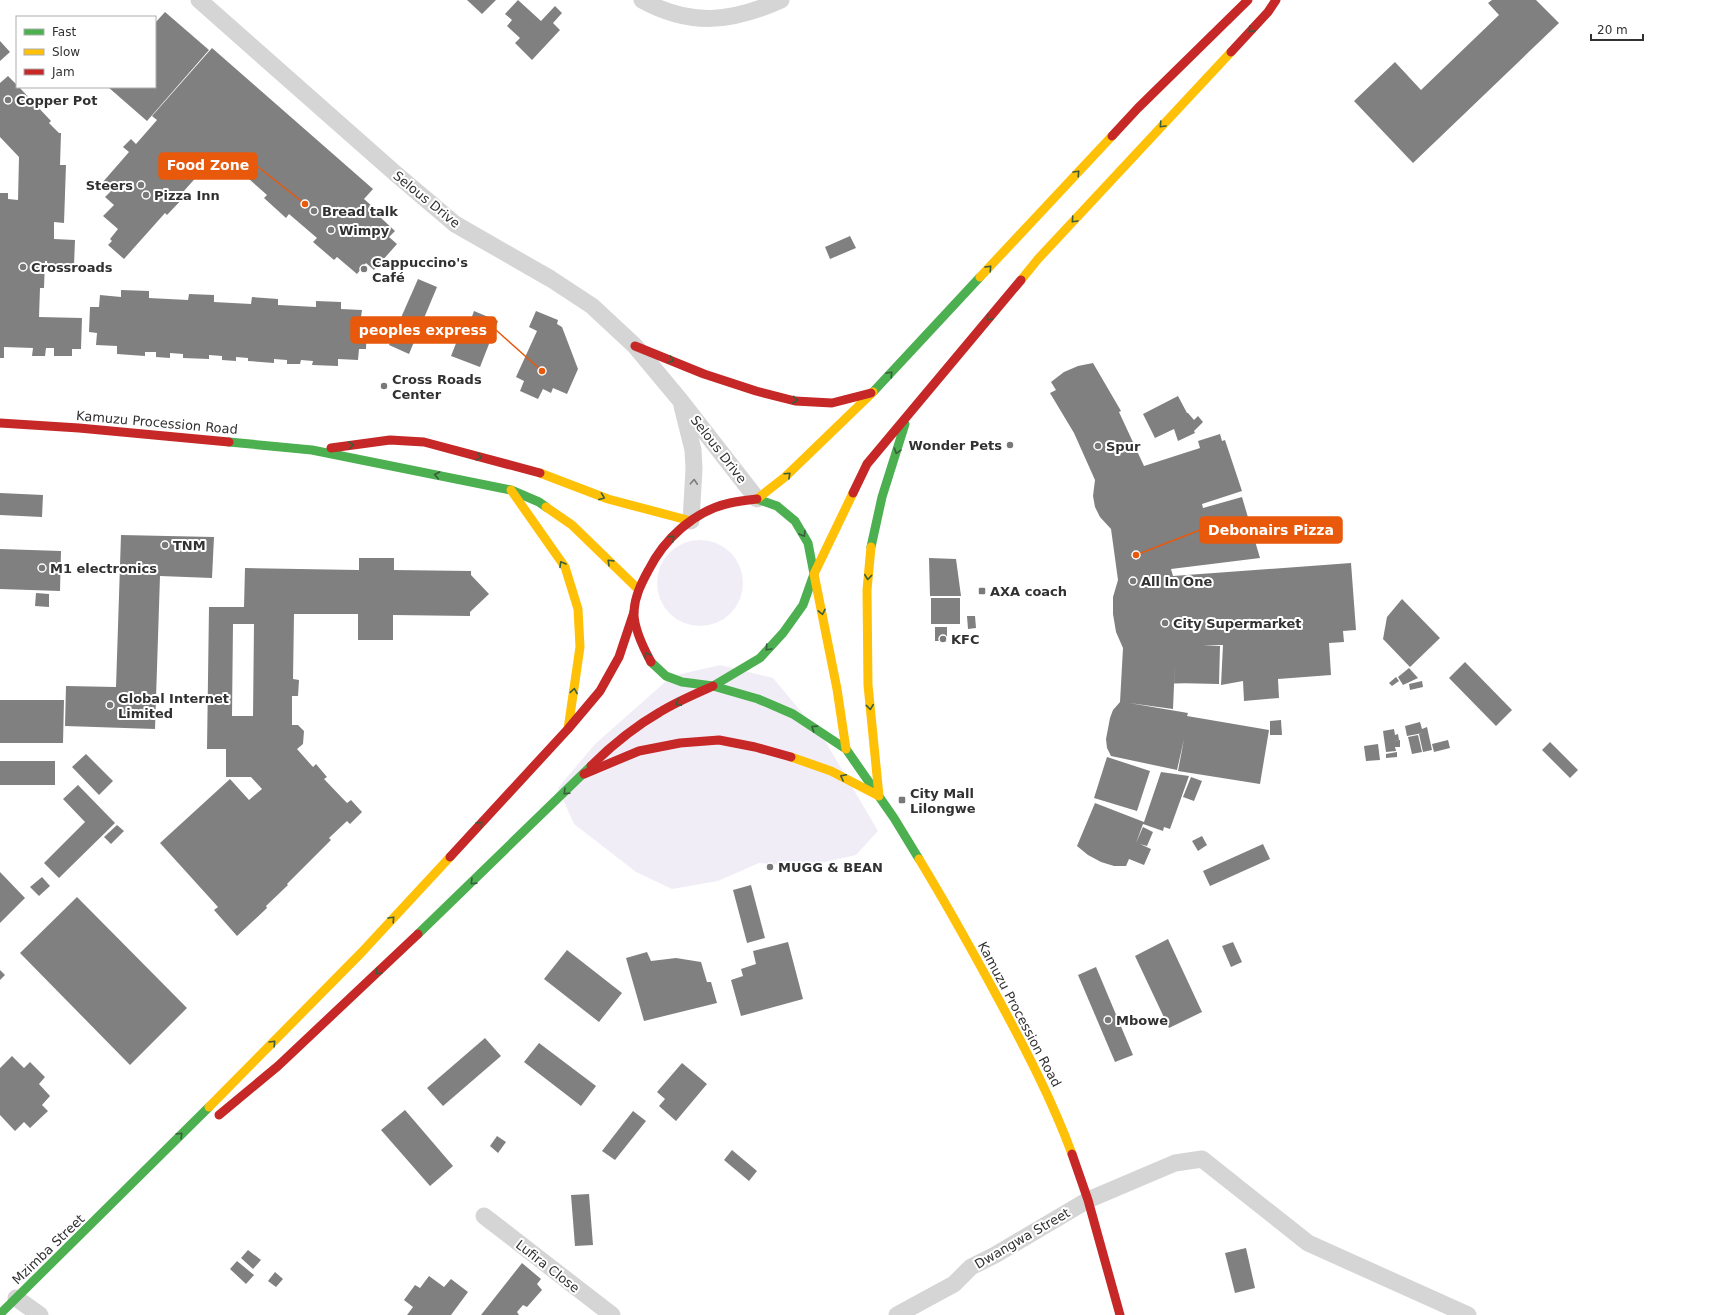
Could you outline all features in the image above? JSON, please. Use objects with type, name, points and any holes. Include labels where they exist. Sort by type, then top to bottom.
[{"type":"main road","points":[[757,499],[785,477],[873,392],[1138,108],[1248,0]]},
{"type":"main road","points":[[212,1121],[278,1066],[351,998],[614,744],[661,711],[713,686],[760,658],[782,633],[803,605],[814,574],[867,464],[1038,259],[1268,12],[1276,0]]},
{"type":"main road","points":[[635,346],[704,374],[756,391],[795,401],[832,403],[873,392]]},
{"type":"main road","points":[[879,796],[868,685],[867,590],[870,553],[882,497],[909,414]]},
{"type":"main road","name":"Kamuzu Procession Road","points":[[0,423],[80,428],[312,450]]},
{"type":"main road","points":[[312,450],[390,440],[424,442],[540,473],[608,499],[691,521]]},
{"type":"main road","points":[[312,450],[511,490],[539,502],[572,525],[638,589]]},
{"type":"main road","points":[[511,490],[565,567],[578,610],[580,647],[568,729]]},
{"type":"main road","points":[[113,1202],[361,953],[568,729],[600,690],[619,657],[634,612],[638,589],[655,558],[669,540],[691,521],[710,510],[729,503],[757,499],[777,506],[795,520],[808,543],[837,689],[846,749]]},
{"type":"main road","points":[[634,612],[642,645],[653,665],[666,676],[677,680],[713,686],[758,699],[793,714],[846,749]]},
{"type":"main road","points":[[584,774],[639,751],[680,743],[719,740],[780,753],[831,771],[879,796]]},
{"type":"main road","name":"Kamuzu Procession Road","points":[[846,749],[879,796],[929,875],[987,978],[1040,1078],[1060,1122],[1088,1200],[1120,1315]]},
{"type":"main road","points":[[113,1202],[189,1140]]},
{"type":"main road","name":"Mzimba Street","points":[[0,1314],[113,1202]]},
{"type":"street","name":"Selous Drive","points":[[199,0],[390,169],[456,224],[551,279],[592,306],[635,346],[680,400],[757,499]]},
{"type":"street","points":[[642,0],[676,15],[708,19],[738,16],[781,0]]},
{"type":"street","name":"Selous Drive","points":[[680,400],[693,450],[694,469],[691,521]]},
{"type":"street","name":"Dwangwa Street","points":[[897,1315],[954,1284],[971,1267],[995,1255],[1088,1200],[1175,1163],[1202,1159],[1308,1243],[1468,1315]]},
{"type":"street","name":"Lufira Close","points":[[484,1216],[612,1315]]},
{"type":"street","points":[[16,1298],[40,1315]]},
{"type":"shaded area","points":[[700,540],[717,543],[731,552],[740,566],[743,583],[740,600],[731,614],[717,623],[700,626],[683,623],[669,614],[660,600],[657,583],[660,566],[669,552],[683,543]]},
{"type":"shaded area","points":[[720,665],[773,678],[824,739],[878,831],[856,855],[802,867],[759,863],[718,881],[672,889],[636,872],[574,824],[558,788],[595,744],[672,676]]},
{"type":"building","points":[[467,0],[496,0],[482,14]]},
{"type":"building","points":[[518,0],[541,21],[555,6],[562,13],[553,23],[560,30],[532,60],[515,43],[520,38],[507,26],[512,20],[505,14]]},
{"type":"building","points":[[1492,0],[1536,0],[1559,23],[1413,163],[1354,101],[1395,62],[1421,90],[1499,15],[1488,3]]},
{"type":"building","points":[[165,12],[209,50],[147,121],[109,88],[156,88],[156,22]]},
{"type":"building","points":[[0,41],[10,52],[0,61]]},
{"type":"building","points":[[212,48],[373,189],[364,199],[382,215],[380,217],[395,231],[389,237],[397,244],[374,270],[366,263],[357,274],[337,257],[334,260],[313,242],[317,238],[289,214],[286,218],[264,198],[267,195],[230,162],[231,171],[209,173],[208,164],[183,192],[186,195],[167,215],[165,213],[124,259],[108,245],[112,241],[110,239],[118,229],[103,216],[114,205],[105,197],[111,191],[102,183],[129,152],[123,147],[131,139],[136,144],[157,120],[152,116]]},
{"type":"building","points":[[8,76],[16,84],[16,88],[20,88],[51,121],[49,123],[59,133],[61,133],[60,165],[66,165],[64,223],[54,222],[54,239],[75,240],[74,266],[47,265],[47,261],[45,261],[44,288],[40,288],[39,317],[82,318],[81,349],[72,349],[72,356],[54,356],[54,348],[46,348],[45,356],[32,356],[33,348],[4,347],[4,358],[0,358],[0,193],[8,193],[8,199],[18,200],[19,157],[0,137],[0,83]]},
{"type":"building","points":[[850,236],[856,248],[830,259],[825,247]]},
{"type":"building","points":[[418,279],[437,287],[409,354],[389,345]]},
{"type":"building","points":[[121,290],[149,291],[149,298],[188,300],[189,294],[214,295],[214,302],[251,304],[252,297],[278,299],[278,305],[316,307],[316,301],[341,302],[341,309],[362,310],[360,324],[367,325],[366,349],[359,349],[358,360],[338,359],[338,366],[312,365],[313,361],[301,360],[300,364],[287,364],[287,360],[274,359],[274,363],[248,361],[248,358],[236,357],[236,361],[222,360],[222,356],[209,355],[209,359],[183,358],[183,354],[170,353],[170,358],[156,357],[156,352],[145,352],[145,356],[117,354],[117,346],[96,345],[97,333],[89,332],[90,307],[99,307],[100,295],[121,297]]},
{"type":"building","points":[[474,311],[498,321],[480,367],[451,356],[464,323],[469,325]]},
{"type":"building","points":[[536,311],[558,320],[557,324],[562,327],[578,369],[567,394],[553,388],[551,393],[543,389],[538,399],[520,391],[524,381],[516,377],[537,331],[529,327]]},
{"type":"building","points":[[1093,363],[1121,411],[1119,412],[1144,466],[1200,448],[1198,441],[1220,434],[1222,441],[1225,440],[1242,491],[1202,504],[1203,508],[1242,497],[1260,558],[1171,569],[1173,576],[1351,563],[1356,630],[1343,631],[1344,642],[1329,643],[1331,675],[1278,679],[1279,698],[1244,701],[1243,681],[1221,685],[1223,645],[1203,645],[1220,646],[1219,684],[1174,683],[1173,709],[1129,703],[1188,713],[1187,716],[1269,730],[1260,784],[1178,771],[1184,739],[1177,770],[1111,756],[1107,748],[1106,739],[1110,718],[1113,710],[1120,702],[1123,648],[1116,632],[1113,614],[1113,597],[1118,580],[1111,529],[1100,517],[1095,507],[1093,496],[1095,480],[1074,433],[1050,393],[1056,390],[1051,382],[1064,372],[1078,366]]},
{"type":"building","points":[[1178,396],[1187,413],[1194,420],[1198,416],[1203,422],[1194,431],[1195,433],[1178,441],[1174,429],[1155,438],[1143,414]]},
{"type":"building","points":[[0,493],[43,495],[42,517],[0,515]]},
{"type":"building","points":[[121,535],[214,537],[212,578],[160,576],[155,729],[65,726],[66,686],[116,687]]},
{"type":"building","points":[[0,549],[61,551],[60,591],[0,589]]},
{"type":"building","points":[[359,558],[394,558],[394,570],[471,571],[471,575],[489,594],[470,612],[470,616],[393,615],[393,640],[358,640],[358,614],[294,614],[293,679],[299,680],[298,696],[292,696],[292,725],[298,725],[304,731],[303,744],[297,749],[313,767],[316,764],[327,777],[324,779],[347,803],[351,800],[362,812],[350,824],[347,821],[329,838],[331,840],[266,906],[267,908],[237,936],[214,910],[218,907],[160,843],[230,779],[249,800],[262,789],[251,777],[226,777],[226,749],[207,749],[209,607],[244,607],[245,568],[359,570]],"holes":[[[233,624],[254,624],[253,716],[232,716]]]},
{"type":"building","points":[[929,558],[956,559],[961,596],[930,596]]},
{"type":"building","points":[[36,593],[49,594],[49,607],[35,606]]},
{"type":"building","points":[[931,598],[960,598],[960,624],[931,624]]},
{"type":"building","points":[[1402,599],[1440,638],[1410,667],[1383,639],[1387,617]]},
{"type":"building","points":[[967,616],[975,616],[976,628],[968,629]]},
{"type":"building","points":[[935,627],[947,627],[947,641],[935,641]]},
{"type":"building","points":[[1465,662],[1512,710],[1496,726],[1449,678]]},
{"type":"building","points":[[1409,668],[1418,678],[1403,685],[1398,677]]},
{"type":"building","points":[[1396,677],[1399,681],[1392,686],[1389,683]]},
{"type":"building","points":[[1422,681],[1423,687],[1410,690],[1409,684]]},
{"type":"building","points":[[0,700],[64,700],[63,743],[0,743]]},
{"type":"building","points":[[1281,720],[1282,735],[1270,735],[1270,721]]},
{"type":"building","points":[[1420,722],[1422,729],[1427,727],[1432,750],[1423,752],[1419,734],[1423,733],[1407,736],[1405,726]]},
{"type":"building","points":[[1394,729],[1395,735],[1398,734],[1399,740],[1392,741],[1400,740],[1400,747],[1395,747],[1396,751],[1386,752],[1383,731]]},
{"type":"building","points":[[1418,735],[1422,752],[1412,754],[1408,737]]},
{"type":"building","points":[[1448,740],[1450,748],[1434,752],[1432,744]]},
{"type":"building","points":[[1550,742],[1578,770],[1570,778],[1542,750]]},
{"type":"building","points":[[1378,744],[1380,760],[1366,761],[1364,746]]},
{"type":"building","points":[[1397,752],[1397,757],[1386,758],[1386,754]]},
{"type":"building","points":[[86,754],[113,781],[99,795],[72,767]]},
{"type":"building","points":[[1107,757],[1150,771],[1137,811],[1094,798]]},
{"type":"building","points":[[0,761],[55,761],[55,785],[0,785]]},
{"type":"building","points":[[1161,772],[1189,776],[1170,829],[1164,827],[1163,831],[1143,824],[1136,843],[1143,827],[1153,832],[1147,846],[1140,844],[1151,849],[1144,865],[1129,859],[1126,866],[1114,866],[1101,862],[1088,855],[1077,846],[1095,803],[1144,822]]},
{"type":"building","points":[[1191,777],[1202,781],[1194,801],[1183,797]]},
{"type":"building","points":[[78,785],[115,823],[59,878],[44,863],[85,822],[63,799]]},
{"type":"building","points":[[117,825],[124,831],[111,844],[104,837]]},
{"type":"building","points":[[1202,836],[1207,845],[1198,851],[1192,841]]},
{"type":"building","points":[[1263,844],[1270,859],[1210,886],[1203,871]]},
{"type":"building","points":[[0,872],[25,898],[0,923]]},
{"type":"building","points":[[42,877],[50,886],[39,896],[30,887]]},
{"type":"building","points":[[751,885],[765,938],[747,943],[733,890]]},
{"type":"building","points":[[77,897],[187,1008],[130,1065],[20,953]]},
{"type":"building","points":[[1168,939],[1202,1012],[1169,1028],[1135,956]]},
{"type":"building","points":[[788,942],[803,999],[741,1016],[731,980],[743,976],[741,969],[756,964],[753,951]]},
{"type":"building","points":[[1233,942],[1242,962],[1231,967],[1222,946]]},
{"type":"building","points":[[567,950],[622,993],[599,1022],[544,979]]},
{"type":"building","points":[[647,952],[651,961],[676,958],[701,962],[707,982],[711,982],[717,1003],[644,1021],[626,958]]},
{"type":"building","points":[[1096,967],[1133,1055],[1115,1062],[1078,975]]},
{"type":"building","points":[[0,970],[5,975],[0,980]]},
{"type":"building","points":[[485,1038],[501,1056],[443,1106],[427,1088]]},
{"type":"building","points":[[539,1043],[596,1086],[581,1106],[524,1062]]},
{"type":"building","points":[[12,1056],[24,1068],[30,1062],[45,1077],[39,1084],[50,1096],[42,1105],[48,1111],[30,1128],[24,1122],[15,1131],[0,1115],[0,1068]]},
{"type":"building","points":[[682,1063],[707,1084],[676,1121],[659,1106],[665,1099],[657,1092]]},
{"type":"building","points":[[405,1110],[453,1166],[430,1186],[381,1130]]},
{"type":"building","points":[[633,1111],[646,1121],[615,1160],[602,1151]]},
{"type":"building","points":[[497,1136],[506,1142],[498,1153],[490,1146]]},
{"type":"building","points":[[732,1150],[757,1171],[749,1181],[724,1160]]},
{"type":"building","points":[[589,1194],[593,1245],[575,1246],[571,1195]]},
{"type":"building","points":[[1246,1248],[1255,1288],[1235,1293],[1225,1253]]},
{"type":"building","points":[[248,1250],[261,1260],[253,1269],[241,1258]]},
{"type":"building","points":[[237,1261],[254,1275],[246,1284],[230,1269]]},
{"type":"building","points":[[522,1263],[541,1279],[537,1284],[542,1290],[527,1307],[523,1305],[517,1312],[519,1315],[481,1315]]},
{"type":"building","points":[[275,1272],[283,1279],[276,1287],[268,1281]]},
{"type":"building","points":[[429,1276],[444,1287],[451,1279],[468,1292],[451,1315],[407,1315],[413,1307],[404,1300],[415,1285],[420,1288]]},
{"type":"traffic: fast","points":[[873,392],[980,277]]},
{"type":"traffic: fast","points":[[871,547],[882,497],[905,424]]},
{"type":"traffic: fast","points":[[229,442],[312,450],[511,490],[539,502],[546,507]]},
{"type":"traffic: fast","points":[[651,662],[666,676],[682,682],[713,686],[760,658],[783,633],[803,605],[814,574],[808,543],[795,521],[777,506],[757,499]]},
{"type":"traffic: fast","points":[[713,686],[758,699],[793,714],[846,749],[894,818],[919,859]]},
{"type":"traffic: fast","points":[[418,934],[591,766]]},
{"type":"traffic: fast","points":[[0,1314],[209,1107]]},
{"type":"traffic: slow","points":[[1021,280],[1038,259],[1231,52]]},
{"type":"traffic: slow","points":[[980,277],[1112,136]]},
{"type":"traffic: slow","points":[[757,499],[785,477],[873,392]]},
{"type":"traffic: slow","points":[[540,473],[608,499],[691,521]]},
{"type":"traffic: slow","points":[[511,490],[565,567],[578,609],[580,647],[568,729]]},
{"type":"traffic: slow","points":[[846,749],[837,689],[814,574],[853,493]]},
{"type":"traffic: slow","points":[[546,507],[572,525],[638,589]]},
{"type":"traffic: slow","points":[[791,757],[831,771],[879,796],[868,685],[867,590],[871,547]]},
{"type":"traffic: slow","points":[[209,1107],[361,953],[450,857]]},
{"type":"traffic: slow","points":[[919,859],[960,929],[1019,1038],[1047,1095],[1072,1154]]},
{"type":"traffic: jam","points":[[1112,136],[1138,108],[1248,0]]},
{"type":"traffic: jam","points":[[1231,52],[1268,12],[1276,0]]},
{"type":"traffic: jam","points":[[853,493],[867,464],[1021,280]]},
{"type":"traffic: jam","points":[[635,346],[704,374],[756,391],[795,401],[832,403],[871,393]]},
{"type":"traffic: jam","points":[[0,423],[79,428],[229,442]]},
{"type":"traffic: jam","points":[[331,448],[390,440],[424,442],[540,473]]},
{"type":"traffic: jam","points":[[651,662],[637,630],[634,611],[639,590],[645,576],[662,548],[682,528],[704,512],[730,503],[757,499]]},
{"type":"traffic: jam","points":[[450,857],[568,729],[600,691],[619,657],[634,612]]},
{"type":"traffic: jam","points":[[591,766],[632,730],[650,718],[672,705],[713,686]]},
{"type":"traffic: jam","points":[[584,774],[639,751],[680,743],[719,740],[755,747],[791,757]]},
{"type":"traffic: jam","points":[[219,1115],[278,1066],[418,934]]},
{"type":"traffic: jam","points":[[1072,1154],[1088,1200],[1120,1315]]},
{"type":"place","name":"Copper Pot","points":[[8,100]]},
{"type":"place","name":"Steers","points":[[141,185]]},
{"type":"place","name":"Pizza Inn","points":[[146,195]]},
{"type":"place","name":"Food Zone","points":[[305,204]]},
{"type":"place","name":"Bread talk","points":[[314,211]]},
{"type":"place","name":"Wimpy","points":[[331,230]]},
{"type":"place","name":"Crossroads","points":[[23,267]]},
{"type":"place","name":"Cappuccino's Café","points":[[364,269]]},
{"type":"place","name":"peoples express","points":[[542,371]]},
{"type":"place","name":"Cross Roads Center","points":[[384,386]]},
{"type":"place","name":"Wonder Pets","points":[[1010,445]]},
{"type":"place","name":"Spur","points":[[1098,446]]},
{"type":"place","name":"TNM","points":[[165,545]]},
{"type":"place","name":"Debonairs Pizza","points":[[1136,555]]},
{"type":"place","name":"M1 electronics","points":[[42,568]]},
{"type":"place","name":"All In One","points":[[1133,581]]},
{"type":"place","name":"AXA coach","points":[[982,591]]},
{"type":"place","name":"City Supermarket","points":[[1165,623]]},
{"type":"place","name":"KFC","points":[[943,639]]},
{"type":"place","name":"Global Internet Limited","points":[[110,705]]},
{"type":"place","name":"City Mall Lilongwe","points":[[902,800]]},
{"type":"place","name":"MUGG & BEAN","points":[[770,867]]},
{"type":"place","name":"Mbowe","points":[[1108,1020]]}]
